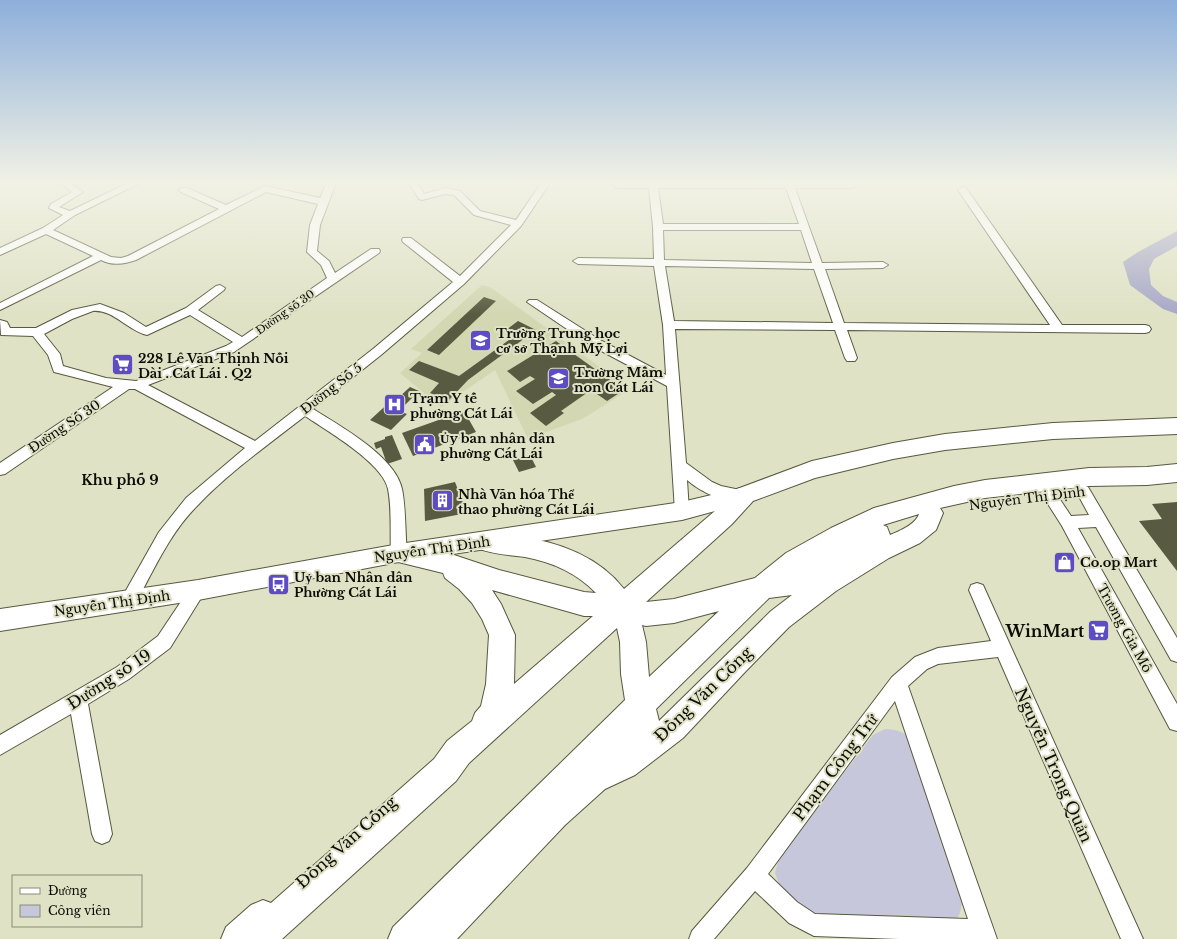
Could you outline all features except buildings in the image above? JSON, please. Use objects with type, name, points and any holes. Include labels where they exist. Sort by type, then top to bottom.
[{"type":"main road","name":"Nguyễn Thị Định","points":[[0,620],[198,590],[399,553],[682,511],[745,495],[812,470],[900,450],[945,442],[1000,436],[1145,441],[1173,423]]},
{"type":"main road","name":"Nguyễn Thị Định","points":[[812,470],[840,454],[880,443],[1004,424],[1173,423]]},
{"type":"main road","name":"Nguyễn Thị Định","points":[[1082,482],[1121,467],[1155,460],[1177,458]]},
{"type":"main road","name":"Nguyễn Thị Định","points":[[399,553],[445,563],[499,581],[584,604],[621,607],[646,614],[674,611],[763,587],[790,584],[820,564],[850,547],[893,527],[927,508],[984,500],[1045,487],[1082,482],[1147,476],[1165,481]]},
{"type":"main road","name":"Nguyễn Thị Định","points":[[1082,482],[1165,481]]},
{"type":"main road","name":"Đồng Văn Cống","points":[[256,939],[445,770],[467,744],[724,517],[745,495]]},
{"type":"main road","name":"Đồng Văn Cống","points":[[405,939],[548,807],[594,778],[624,764],[673,728],[735,663],[780,620],[827,582],[880,551],[912,536],[928,523],[927,508]]},
{"type":"main road","points":[[485,541],[547,552],[567,559],[592,573],[608,588],[621,607],[631,631],[635,652],[635,674],[640,705],[650,746]]},
{"type":"main road","points":[[445,563],[468,581],[482,595],[492,612],[502,635],[500,684],[492,712],[467,744]]},
{"type":"main road","name":"Đồng Văn Cống","points":[[433,939],[609,735],[763,587]]},
{"type":"main road","points":[[609,735],[624,706],[635,674]]},
{"type":"main road","points":[[594,778],[629,743],[640,705]]},
{"type":"main road","name":"Đồng Văn Cống","points":[[238,939],[441,756],[467,744]]},
{"type":"street","points":[[0,252],[51,227]]},
{"type":"street","points":[[46,230],[109,260],[121,261],[132,258],[192,227]]},
{"type":"street","points":[[316,227],[312,240],[312,252],[325,263],[333,279]]},
{"type":"street","name":"Đường Số 5","points":[[128,601],[164,538],[191,502],[254,447],[377,352],[460,282],[515,227]]},
{"type":"street","points":[[682,511],[669,326],[659,263],[658,227],[804,227],[851,358]]},
{"type":"street","points":[[989,227],[1058,327]]},
{"type":"street","points":[[407,240],[460,282]]},
{"type":"street","name":"Đường số 30","points":[[132,384],[230,348],[242,342],[333,279],[365,259],[374,251]]},
{"type":"street","points":[[0,307],[101,256]]},
{"type":"street","points":[[578,261],[818,266],[883,265]]},
{"type":"street","points":[[37,333],[89,309],[101,307],[127,320],[141,330],[147,331],[190,310],[220,288]]},
{"type":"street","points":[[533,302],[596,343],[673,384]]},
{"type":"street","points":[[190,310],[242,342]]},
{"type":"street","points":[[669,326],[1058,327],[1144,329]]},
{"type":"street","points":[[2,330],[32,331],[37,333],[54,354],[58,369],[106,382],[132,384],[254,447]]},
{"type":"street","name":"Đường Số 30","points":[[0,470],[132,384]]},
{"type":"street","points":[[304,409],[354,442],[386,469],[395,488],[399,553]]},
{"type":"street","points":[[679,465],[695,480],[714,491],[727,494],[745,495]]},
{"type":"street","points":[[1082,482],[1100,521],[1177,654]]},
{"type":"street","name":"Trương Gia Mô","points":[[1045,487],[1067,522],[1177,722]]},
{"type":"street","points":[[1067,522],[1100,521]]},
{"type":"street","name":"Đường số 19","points":[[0,746],[123,673],[164,642],[198,590]]},
{"type":"street","name":"Nguyễn Trọng Quản","points":[[977,590],[1132,939]]},
{"type":"street","name":"Phạm Công Trứ","points":[[700,939],[754,876],[898,683],[921,663],[938,656],[1002,648]]},
{"type":"street","points":[[754,876],[802,920],[814,925],[984,935],[898,683]]},
{"type":"street","points":[[78,700],[102,834]]},
{"type":"shaded area","points":[[1177,231],[1177,246],[1154,259],[1149,269],[1151,285],[1163,296],[1177,302],[1177,314],[1163,309],[1130,285],[1123,262],[1138,252]]},
{"type":"shaded area","points":[[482,285],[490,287],[630,389],[584,418],[528,439],[495,370],[441,407],[400,373],[422,353],[411,349]]},
{"type":"green space","points":[[885,729],[899,731],[908,738],[914,747],[962,903],[960,913],[954,924],[817,927],[784,898],[775,873],[779,858],[873,735]]},
{"type":"place","name":"Trường Trung học cơ sở Thạnh Mỹ Lợi","points":[[480,340]]},
{"type":"place","name":"228 Lê Văn Thịnh Nối Dài . Cát Lái . Q2","points":[[123,365]]},
{"type":"place","name":"Trường Mầm non Cát Lái","points":[[558,379]]},
{"type":"place","name":"Trạm Y tế phường Cát Lái","points":[[395,405]]},
{"type":"place","name":"Ủy ban nhân dân phường Cát Lái","points":[[425,445]]},
{"type":"place","name":"Nhà Văn hóa Thể thao phường Cát Lái","points":[[443,501]]},
{"type":"place","name":"Co.op Mart","points":[[1064,562]]},
{"type":"place","name":"Uỷ ban Nhân dân Phường Cát Lái","points":[[278,584]]},
{"type":"place","name":"WinMart","points":[[1099,631]]},
{"type":"district","name":"Khu phố 9","points":[[120,480]]}]
